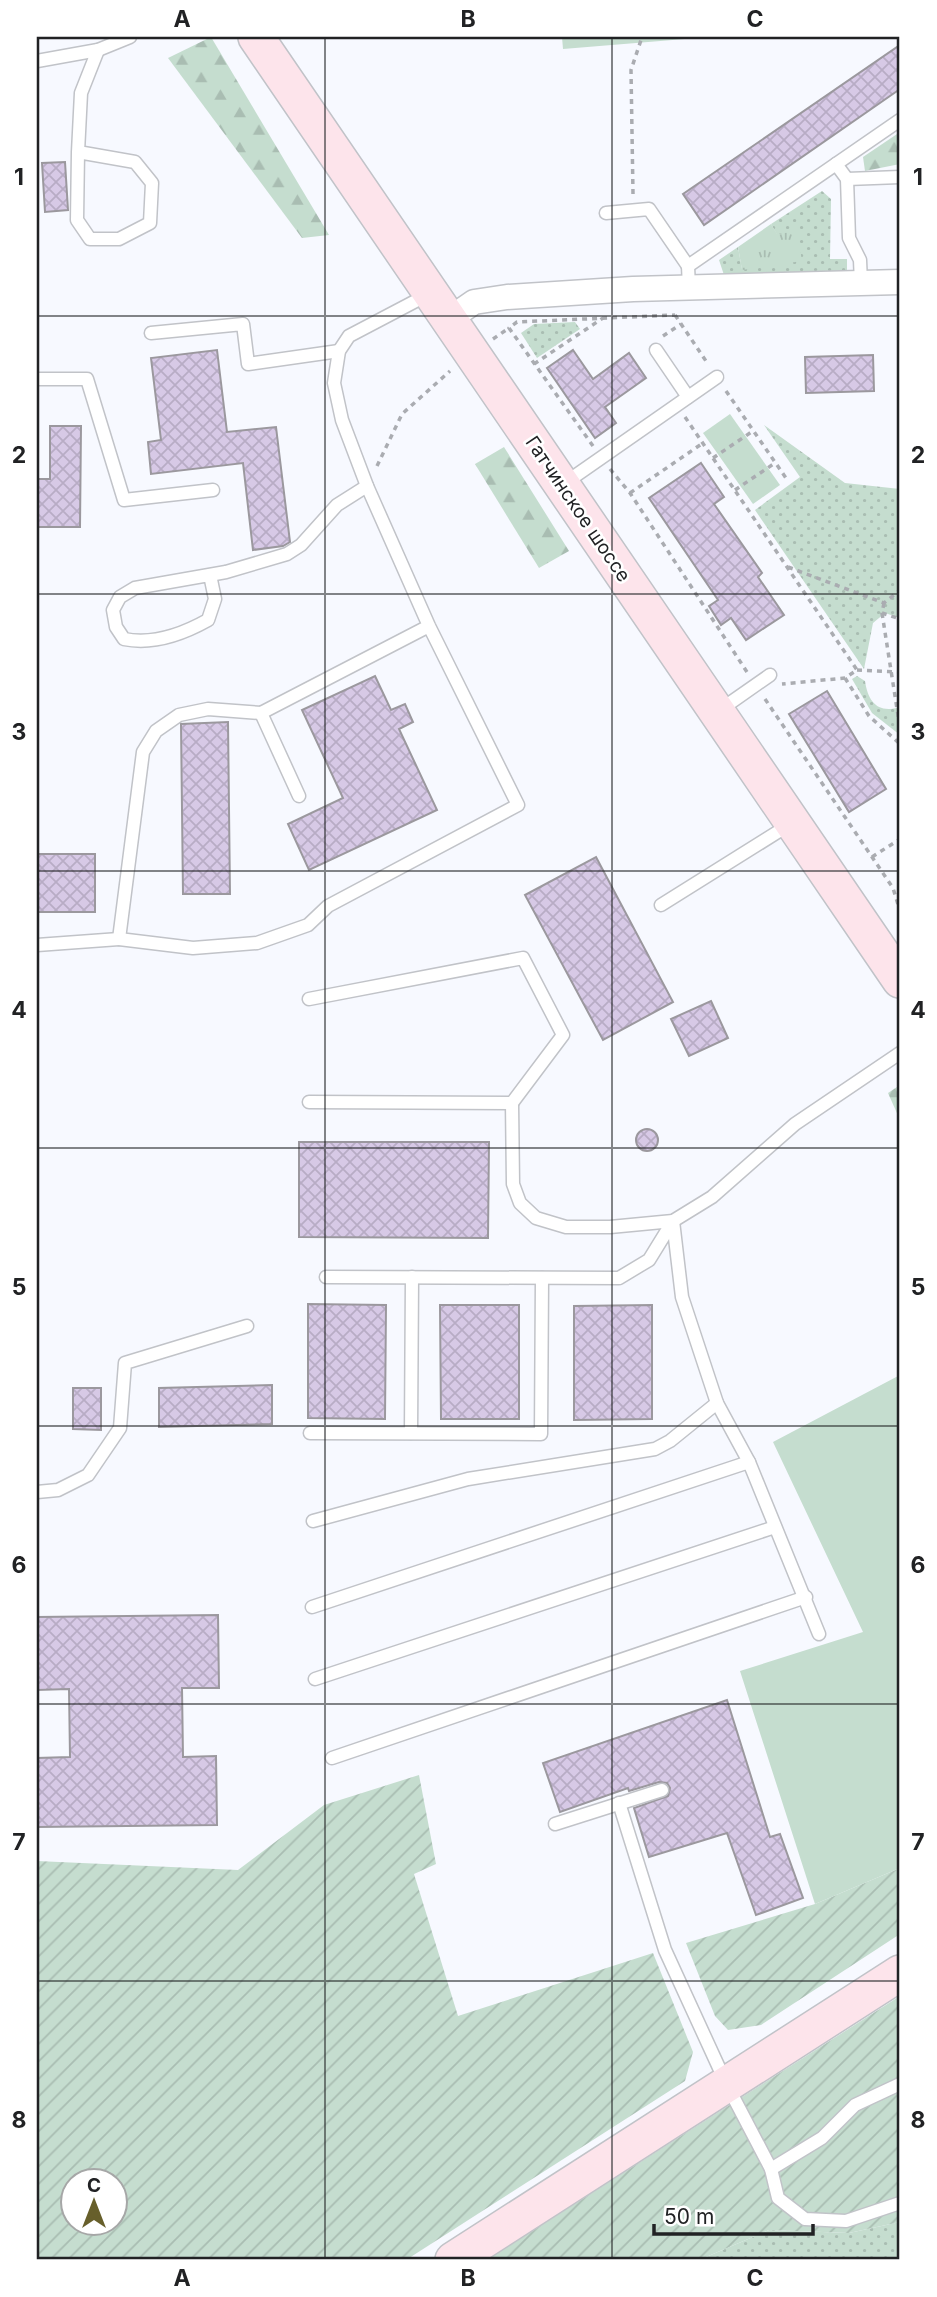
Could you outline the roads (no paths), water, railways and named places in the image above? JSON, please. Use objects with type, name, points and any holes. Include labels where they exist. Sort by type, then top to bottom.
[{"type":"main road","name":"Гатчинское шоссе","points":[[256,37],[900,980]]},
{"type":"main road","points":[[453,2260],[900,1973]]},
{"type":"street","points":[[439,307],[688,277],[900,282]]},
{"type":"lane","points":[[37,61],[98,50],[130,37]]},
{"type":"lane","points":[[78,152],[135,162],[152,183],[150,223],[119,239],[90,239],[77,220],[78,152],[80,93],[98,50]]},
{"type":"lane","points":[[606,213],[649,209],[688,277],[836,164],[900,120]]},
{"type":"lane","points":[[836,164],[847,179],[849,238],[860,260],[860,283]]},
{"type":"lane","points":[[847,179],[900,177]]},
{"type":"lane","points":[[37,945],[119,939],[193,948],[257,943],[307,925],[328,906],[518,804],[429,625],[367,486],[342,420],[334,383],[339,351],[349,336],[439,307]]},
{"type":"lane","points":[[151,332],[243,324],[248,364],[339,351]]},
{"type":"lane","points":[[658,344],[688,397]]},
{"type":"lane","points":[[562,485],[717,377]]},
{"type":"lane","points":[[37,379],[87,379],[124,500],[214,490]]},
{"type":"lane","points":[[209,575],[215,599],[208,620],[185,633],[140,642],[124,639],[116,627],[113,610],[120,597],[135,588],[209,575],[287,554],[301,545],[337,505],[367,486]]},
{"type":"lane","points":[[119,939],[143,752],[156,731],[179,715],[208,709],[261,713],[429,625]]},
{"type":"lane","points":[[717,712],[773,680]]},
{"type":"lane","points":[[261,713],[299,796]]},
{"type":"lane","points":[[661,905],[793,823]]},
{"type":"lane","points":[[309,999],[523,958],[564,1035],[512,1103],[513,1184],[520,1203],[536,1218],[566,1227],[610,1227],[673,1221],[712,1197],[795,1124],[900,1053]]},
{"type":"lane","points":[[309,1102],[512,1103]]},
{"type":"lane","points":[[326,1277],[619,1278],[649,1260],[673,1221]]},
{"type":"lane","points":[[673,1221],[682,1297],[717,1403],[750,1462],[819,1634]]},
{"type":"lane","points":[[411,1433],[412,1277]]},
{"type":"lane","points":[[310,1433],[541,1434],[542,1278]]},
{"type":"lane","points":[[37,1492],[58,1490],[88,1475],[120,1428],[125,1363],[247,1326]]},
{"type":"lane","points":[[313,1521],[468,1479],[655,1448],[670,1441],[717,1403]]},
{"type":"lane","points":[[312,1607],[750,1462]]},
{"type":"lane","points":[[315,1679],[775,1527]]},
{"type":"lane","points":[[332,1758],[806,1597]]},
{"type":"lane","points":[[555,1824],[662,1790]]},
{"type":"lane","points":[[619,1803],[665,1950],[726,2083],[771,2169],[778,2198],[805,2219],[846,2221],[900,2203]]},
{"type":"lane","points":[[771,2169],[822,2138],[855,2105],[900,2084]]}]
